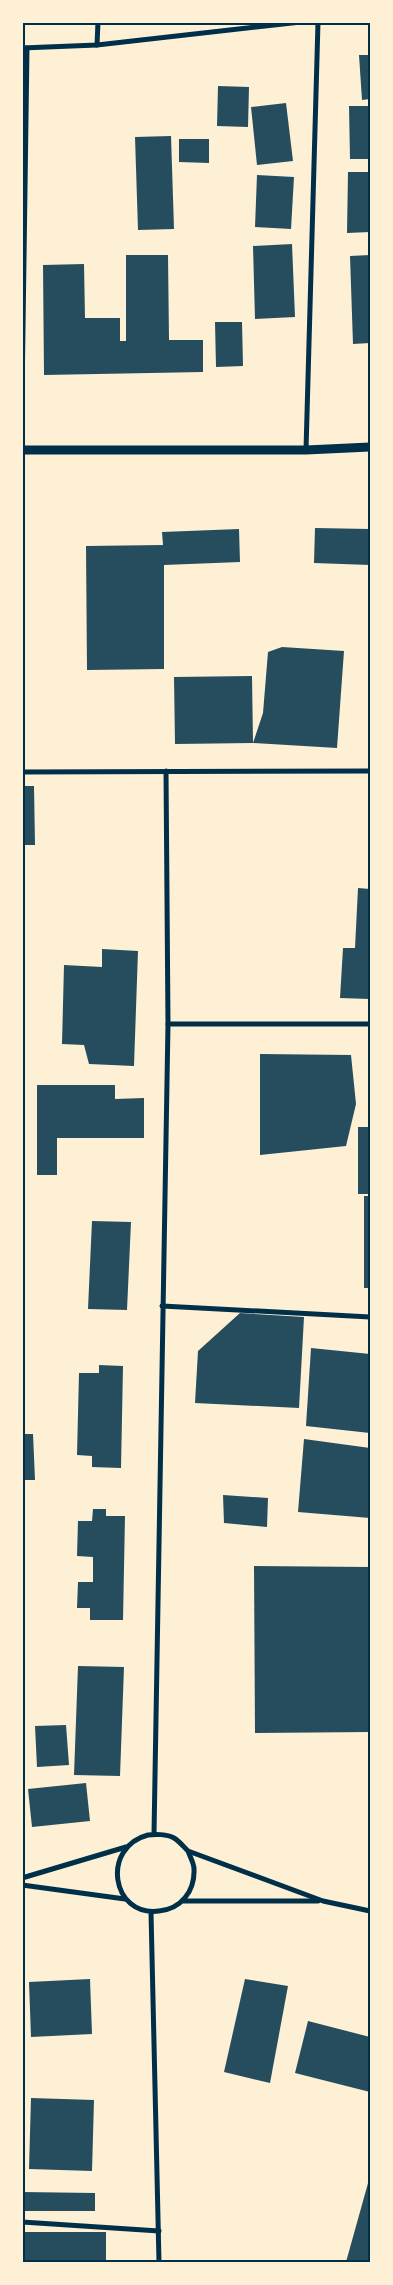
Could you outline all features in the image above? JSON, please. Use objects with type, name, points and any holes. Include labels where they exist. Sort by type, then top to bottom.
[{"type":"street","points":[[97,45],[98,22]]},
{"type":"street","points":[[22,398],[25,48],[97,45],[301,22]]},
{"type":"street","points":[[306,450],[318,22]]},
{"type":"street","points":[[22,450],[306,450],[370,447]]},
{"type":"street","points":[[154,1834],[168,1024],[166,770]]},
{"type":"street","points":[[22,772],[166,770],[370,772]]},
{"type":"street","points":[[168,1024],[370,1024]]},
{"type":"street","points":[[162,1306],[370,1317]]},
{"type":"street","points":[[22,1878],[126,1847],[138,1838],[154,1834],[173,1838],[188,1851],[323,1901],[370,1910]]},
{"type":"street","points":[[126,1847],[117,1864],[117,1882],[125,1899],[137,1908],[151,1912],[168,1910],[183,1901],[193,1886],[194,1868],[188,1851]]},
{"type":"street","points":[[22,1885],[125,1899]]},
{"type":"street","points":[[183,1901],[323,1901]]},
{"type":"street","points":[[151,1912],[159,2262]]},
{"type":"street","points":[[22,2222],[159,2231]]},
{"type":"building","points":[[359,55],[370,55],[370,99],[362,100]]},
{"type":"building","points":[[218,86],[249,87],[248,127],[217,126]]},
{"type":"building","points":[[286,103],[293,161],[257,165],[251,107]]},
{"type":"building","points":[[349,106],[370,106],[370,159],[350,159]]},
{"type":"building","points":[[171,136],[174,229],[138,230],[135,137]]},
{"type":"building","points":[[179,139],[209,139],[209,163],[179,162]]},
{"type":"building","points":[[348,172],[370,172],[370,232],[347,233]]},
{"type":"building","points":[[257,175],[294,177],[291,229],[255,227]]},
{"type":"building","points":[[292,244],[295,317],[255,319],[253,246]]},
{"type":"building","points":[[126,255],[168,255],[169,340],[203,340],[203,372],[44,375],[43,265],[84,264],[85,318],[120,318],[120,341],[126,341]]},
{"type":"building","points":[[370,255],[370,343],[353,344],[350,256]]},
{"type":"building","points":[[215,322],[242,322],[243,366],[216,367]]},
{"type":"building","points":[[315,528],[370,529],[370,565],[314,563]]},
{"type":"building","points":[[239,529],[240,562],[164,565],[164,669],[87,670],[86,546],[163,545],[162,532]]},
{"type":"building","points":[[282,647],[344,651],[337,748],[253,743],[263,713],[268,652]]},
{"type":"building","points":[[252,676],[253,743],[175,744],[174,677]]},
{"type":"building","points":[[22,786],[34,786],[35,845],[22,845]]},
{"type":"building","points":[[358,888],[370,889],[370,999],[340,998],[343,948],[355,948]]},
{"type":"building","points":[[102,949],[138,951],[134,1066],[89,1064],[84,1045],[62,1044],[64,965],[102,967]]},
{"type":"building","points":[[260,1054],[351,1055],[356,1104],[346,1146],[260,1155]]},
{"type":"building","points":[[37,1085],[115,1085],[115,1099],[144,1098],[144,1138],[57,1138],[57,1175],[37,1175]]},
{"type":"building","points":[[358,1127],[370,1127],[370,1194],[358,1194]]},
{"type":"building","points":[[364,1196],[370,1196],[370,1288],[364,1288]]},
{"type":"building","points":[[92,1221],[131,1222],[127,1310],[88,1309]]},
{"type":"building","points":[[240,1313],[304,1317],[299,1408],[195,1403],[198,1351]]},
{"type":"building","points":[[311,1348],[370,1354],[370,1433],[306,1426]]},
{"type":"building","points":[[99,1365],[123,1366],[121,1468],[92,1467],[92,1456],[77,1455],[79,1373],[99,1373]]},
{"type":"building","points":[[22,1434],[33,1434],[35,1480],[22,1480]]},
{"type":"building","points":[[304,1439],[370,1448],[370,1518],[298,1512]]},
{"type":"building","points":[[223,1495],[268,1498],[267,1527],[224,1523]]},
{"type":"building","points":[[93,1509],[106,1509],[106,1516],[125,1516],[123,1620],[90,1620],[90,1608],[77,1608],[78,1582],[93,1582],[93,1557],[77,1556],[78,1521],[92,1521]]},
{"type":"building","points":[[254,1566],[370,1567],[370,1732],[255,1733]]},
{"type":"building","points":[[78,1666],[124,1667],[120,1776],[74,1775]]},
{"type":"building","points":[[66,1725],[69,1765],[37,1767],[35,1726]]},
{"type":"building","points":[[86,1783],[90,1821],[32,1827],[28,1789]]},
{"type":"building","points":[[90,1979],[92,2034],[31,2037],[29,1982]]},
{"type":"building","points":[[245,1979],[288,1986],[270,2083],[224,2072]]},
{"type":"building","points":[[308,2021],[370,2037],[370,2092],[295,2073]]},
{"type":"building","points":[[31,2098],[94,2100],[92,2171],[29,2169]]},
{"type":"building","points":[[370,2176],[370,2262],[346,2262]]},
{"type":"building","points":[[22,2192],[95,2193],[95,2211],[22,2211]]},
{"type":"building","points":[[22,2232],[106,2232],[106,2260],[22,2262]]}]
